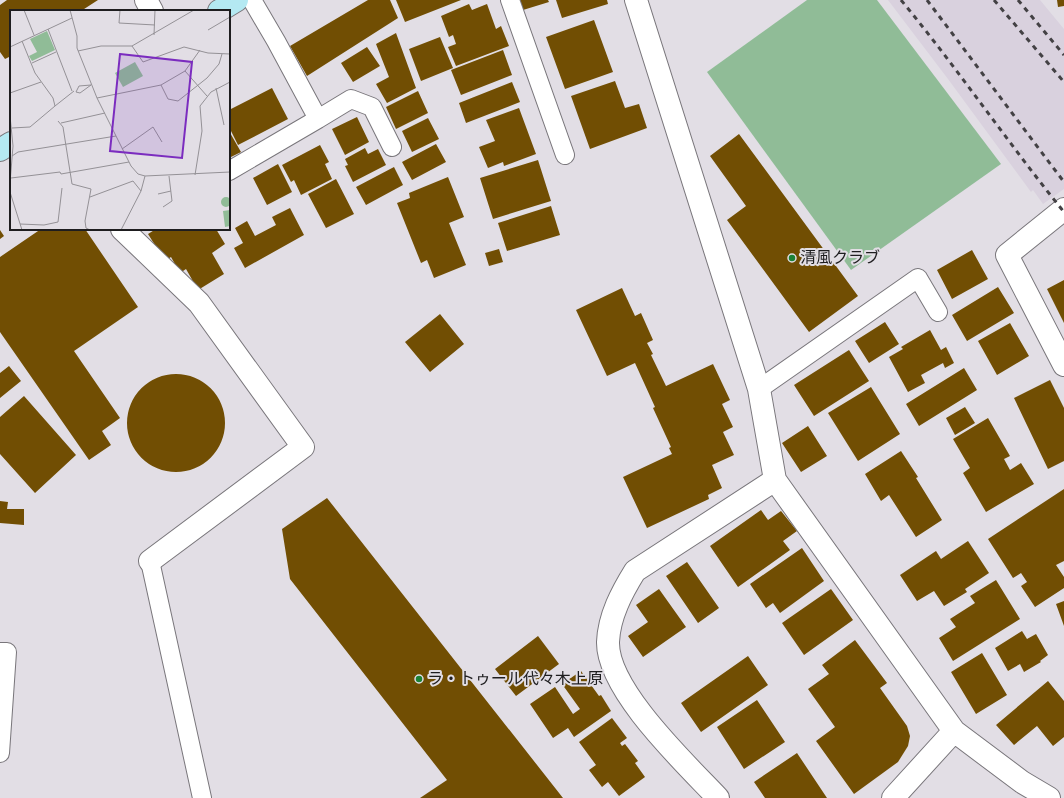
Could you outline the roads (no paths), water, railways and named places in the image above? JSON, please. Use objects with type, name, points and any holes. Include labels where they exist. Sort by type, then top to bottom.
[{"type":"main road","points":[[221,10],[236,0]]},
{"type":"main road","points":[[0,150],[10,144]]},
{"type":"street","points":[[146,0],[151,10]]},
{"type":"street","points":[[636,0],[759,389],[775,480],[954,731],[1022,782],[1050,798]]},
{"type":"street","points":[[1064,209],[1007,255],[1064,365]]},
{"type":"street","points":[[125,230],[199,303],[303,447],[150,561]]},
{"type":"street","points":[[718,798],[653,729],[623,686],[612,663],[608,642],[621,594],[635,571],[775,480]]},
{"type":"street","points":[[893,798],[954,731]]},
{"type":"lane","points":[[252,0],[318,119]]},
{"type":"lane","points":[[510,0],[565,155]]},
{"type":"lane","points":[[230,170],[351,99],[372,107],[392,147]]},
{"type":"lane","points":[[759,389],[918,278],[938,312]]},
{"type":"lane","points":[[150,561],[202,798]]},
{"type":"lane","points":[[0,652],[7,652],[0,753]]},
{"type":"railway","points":[[901,0],[1064,212]]},
{"type":"railway","points":[[927,0],[1064,182]]},
{"type":"railway","points":[[994,0],[1064,82]]},
{"type":"railway","points":[[1018,0],[1064,55]]},
{"type":"place","name":"清風クラブ","points":[[792,258]]},
{"type":"place","name":"ラ・トゥール代々木上原","points":[[419,679]]}]
